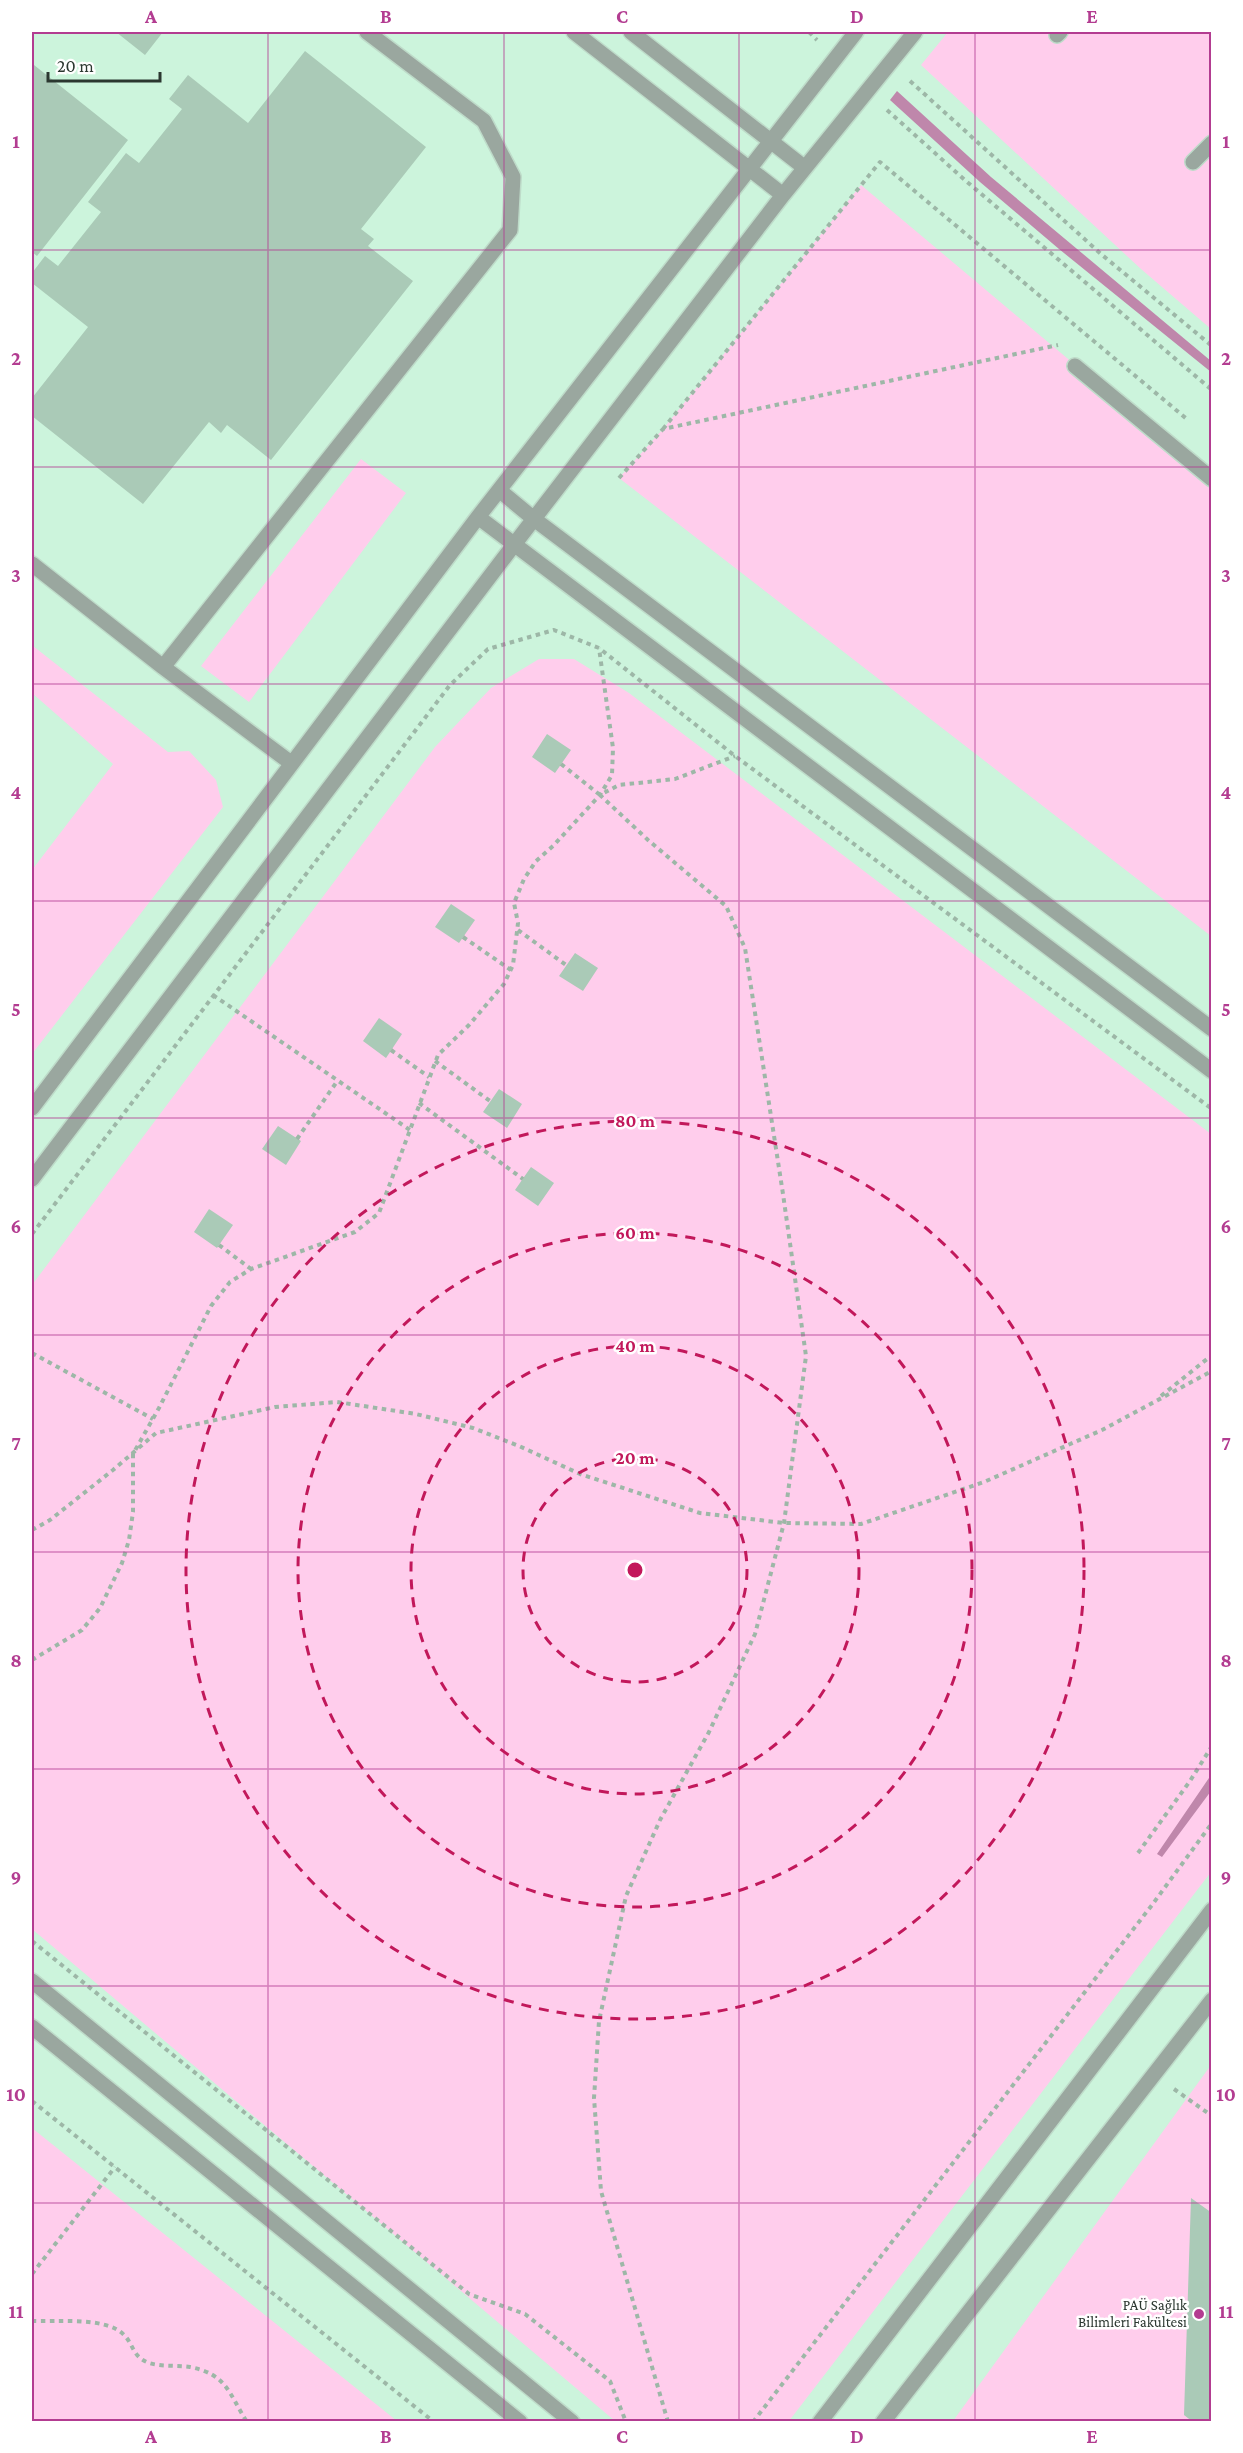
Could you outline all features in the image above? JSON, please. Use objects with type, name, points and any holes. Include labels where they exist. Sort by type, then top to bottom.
[{"type":"street","points":[[162,667],[510,230],[513,177],[483,121],[367,32]]},
{"type":"street","points":[[574,32],[783,195]]},
{"type":"street","points":[[631,32],[805,168]]},
{"type":"street","points":[[32,1108],[477,517],[856,32]]},
{"type":"street","points":[[32,1179],[783,195],[915,32]]},
{"type":"street","points":[[1193,162],[1212,143]]},
{"type":"street","points":[[1075,366],[1212,479]]},
{"type":"street","points":[[499,490],[534,519],[1212,1029]]},
{"type":"street","points":[[477,517],[1212,1071]]},
{"type":"street","points":[[32,564],[162,667],[291,763]]},
{"type":"street","points":[[820,2421],[1212,1910]]},
{"type":"street","points":[[32,1981],[572,2421]]},
{"type":"street","points":[[883,2421],[1212,2000]]},
{"type":"street","points":[[32,2026],[520,2421]]},
{"type":"path","points":[[890,63],[1101,254],[1212,346]]},
{"type":"path","points":[[867,91],[966,181],[1212,390]]},
{"type":"path","points":[[619,478],[663,429],[880,162],[1194,426]]},
{"type":"path","points":[[1079,340],[1090,338]]},
{"type":"path","points":[[663,429],[1067,343]]},
{"type":"path","points":[[32,1234],[450,685],[488,649],[554,630],[599,648],[735,756],[1212,1109]]},
{"type":"path","points":[[32,1660],[82,1630],[100,1608],[122,1563],[129,1540],[133,1512],[133,1454],[211,1305],[230,1282],[251,1269],[355,1232],[379,1213],[438,1055],[469,1025],[504,984],[512,970],[518,930],[514,903],[524,879],[536,861],[600,795],[612,776],[613,748],[599,648]]},
{"type":"path","points":[[600,795],[619,785],[675,779],[735,756]]},
{"type":"path","points":[[561,764],[600,795],[648,840],[726,906],[745,948],[806,1356],[784,1522],[755,1634],[709,1732],[660,1820],[626,1896],[598,2021],[594,2098],[601,2191],[668,2421]]},
{"type":"path","points":[[518,930],[566,965]]},
{"type":"path","points":[[463,937],[512,970]]},
{"type":"path","points":[[213,995],[410,1130]]},
{"type":"path","points":[[391,1050],[429,1077]]},
{"type":"path","points":[[435,1061],[490,1101]]},
{"type":"path","points":[[297,1139],[338,1080]]},
{"type":"path","points":[[419,1103],[522,1179]]},
{"type":"path","points":[[219,1245],[251,1269]]},
{"type":"path","points":[[32,1353],[153,1419]]},
{"type":"path","points":[[1153,1402],[1212,1355]]},
{"type":"path","points":[[32,1530],[50,1520],[156,1433],[275,1407],[337,1402],[416,1414],[473,1428],[580,1474],[700,1513],[784,1522],[861,1524],[984,1482],[1102,1430],[1212,1371]]},
{"type":"path","points":[[1138,1853],[1212,1746]]},
{"type":"path","points":[[753,2421],[1144,1915],[1212,1823]]},
{"type":"path","points":[[32,1941],[469,2295],[525,2314],[610,2381],[626,2421]]},
{"type":"path","points":[[1154,2074],[1212,2116]]},
{"type":"path","points":[[32,2101],[434,2421]]},
{"type":"path","points":[[32,2274],[114,2167]]},
{"type":"path","points":[[32,2321],[96,2323],[111,2326],[125,2336],[134,2352],[148,2362],[191,2367],[212,2373],[225,2383],[248,2421]]},
{"type":"shaded area","points":[[32,32],[1211,32],[1211,2421],[32,2421]]},
{"type":"shaded area","points":[[948,32],[1211,32],[1211,329],[1141,269],[921,65]]},
{"type":"shaded area","points":[[897,91],[991,177],[1211,361],[1211,372],[980,182],[890,100]]},
{"type":"shaded area","points":[[861,185],[1211,479],[1211,936],[619,478],[663,429]]},
{"type":"shaded area","points":[[361,459],[406,493],[249,702],[201,666]]},
{"type":"shaded area","points":[[33,646],[168,752],[189,751],[216,780],[223,807],[32,1054],[32,870],[113,764],[32,693]]},
{"type":"shaded area","points":[[539,659],[574,659],[629,693],[1211,1134],[1211,1872],[789,2421],[615,2421],[32,1929],[32,1285],[435,747],[491,688]]},
{"type":"shaded area","points":[[1211,1775],[1211,1791],[1162,1857],[1157,1854]]},
{"type":"shaded area","points":[[1211,2065],[1211,2421],[953,2421]]},
{"type":"shaded area","points":[[32,2128],[397,2421],[32,2421]]},
{"type":"building","points":[[116,32],[163,32],[145,55]]},
{"type":"building","points":[[305,51],[426,147],[361,229],[374,239],[368,246],[413,281],[271,460],[227,425],[221,433],[209,422],[143,504],[32,416],[32,398],[88,327],[32,283],[32,273],[45,256],[58,266],[101,212],[88,202],[126,153],[139,163],[182,109],[169,99],[188,75],[248,123]]},
{"type":"building","points":[[34,65],[128,140],[37,256],[32,252],[32,68]]},
{"type":"building","points":[[547,734],[571,750],[555,773],[532,757]]},
{"type":"building","points":[[451,904],[475,920],[459,943],[435,927]]},
{"type":"building","points":[[575,953],[598,968],[583,991],[559,976]]},
{"type":"building","points":[[379,1018],[402,1034],[386,1058],[363,1041]]},
{"type":"building","points":[[499,1089],[522,1104],[507,1128],[483,1112]]},
{"type":"building","points":[[278,1126],[301,1141],[286,1165],[262,1149]]},
{"type":"building","points":[[531,1167],[554,1183],[538,1206],[515,1190]]},
{"type":"building","points":[[209,1209],[233,1225],[217,1248],[194,1232]]},
{"type":"building","name":"PAÜ Sağlık Bilimleri Fakültesi","points":[[1191,2198],[1212,2213],[1212,2422],[1193,2422],[1184,2415]]},
{"type":"place","name":"PAÜ Sağlık Bilimleri Fakültesi","points":[[1199,2314]]}]
